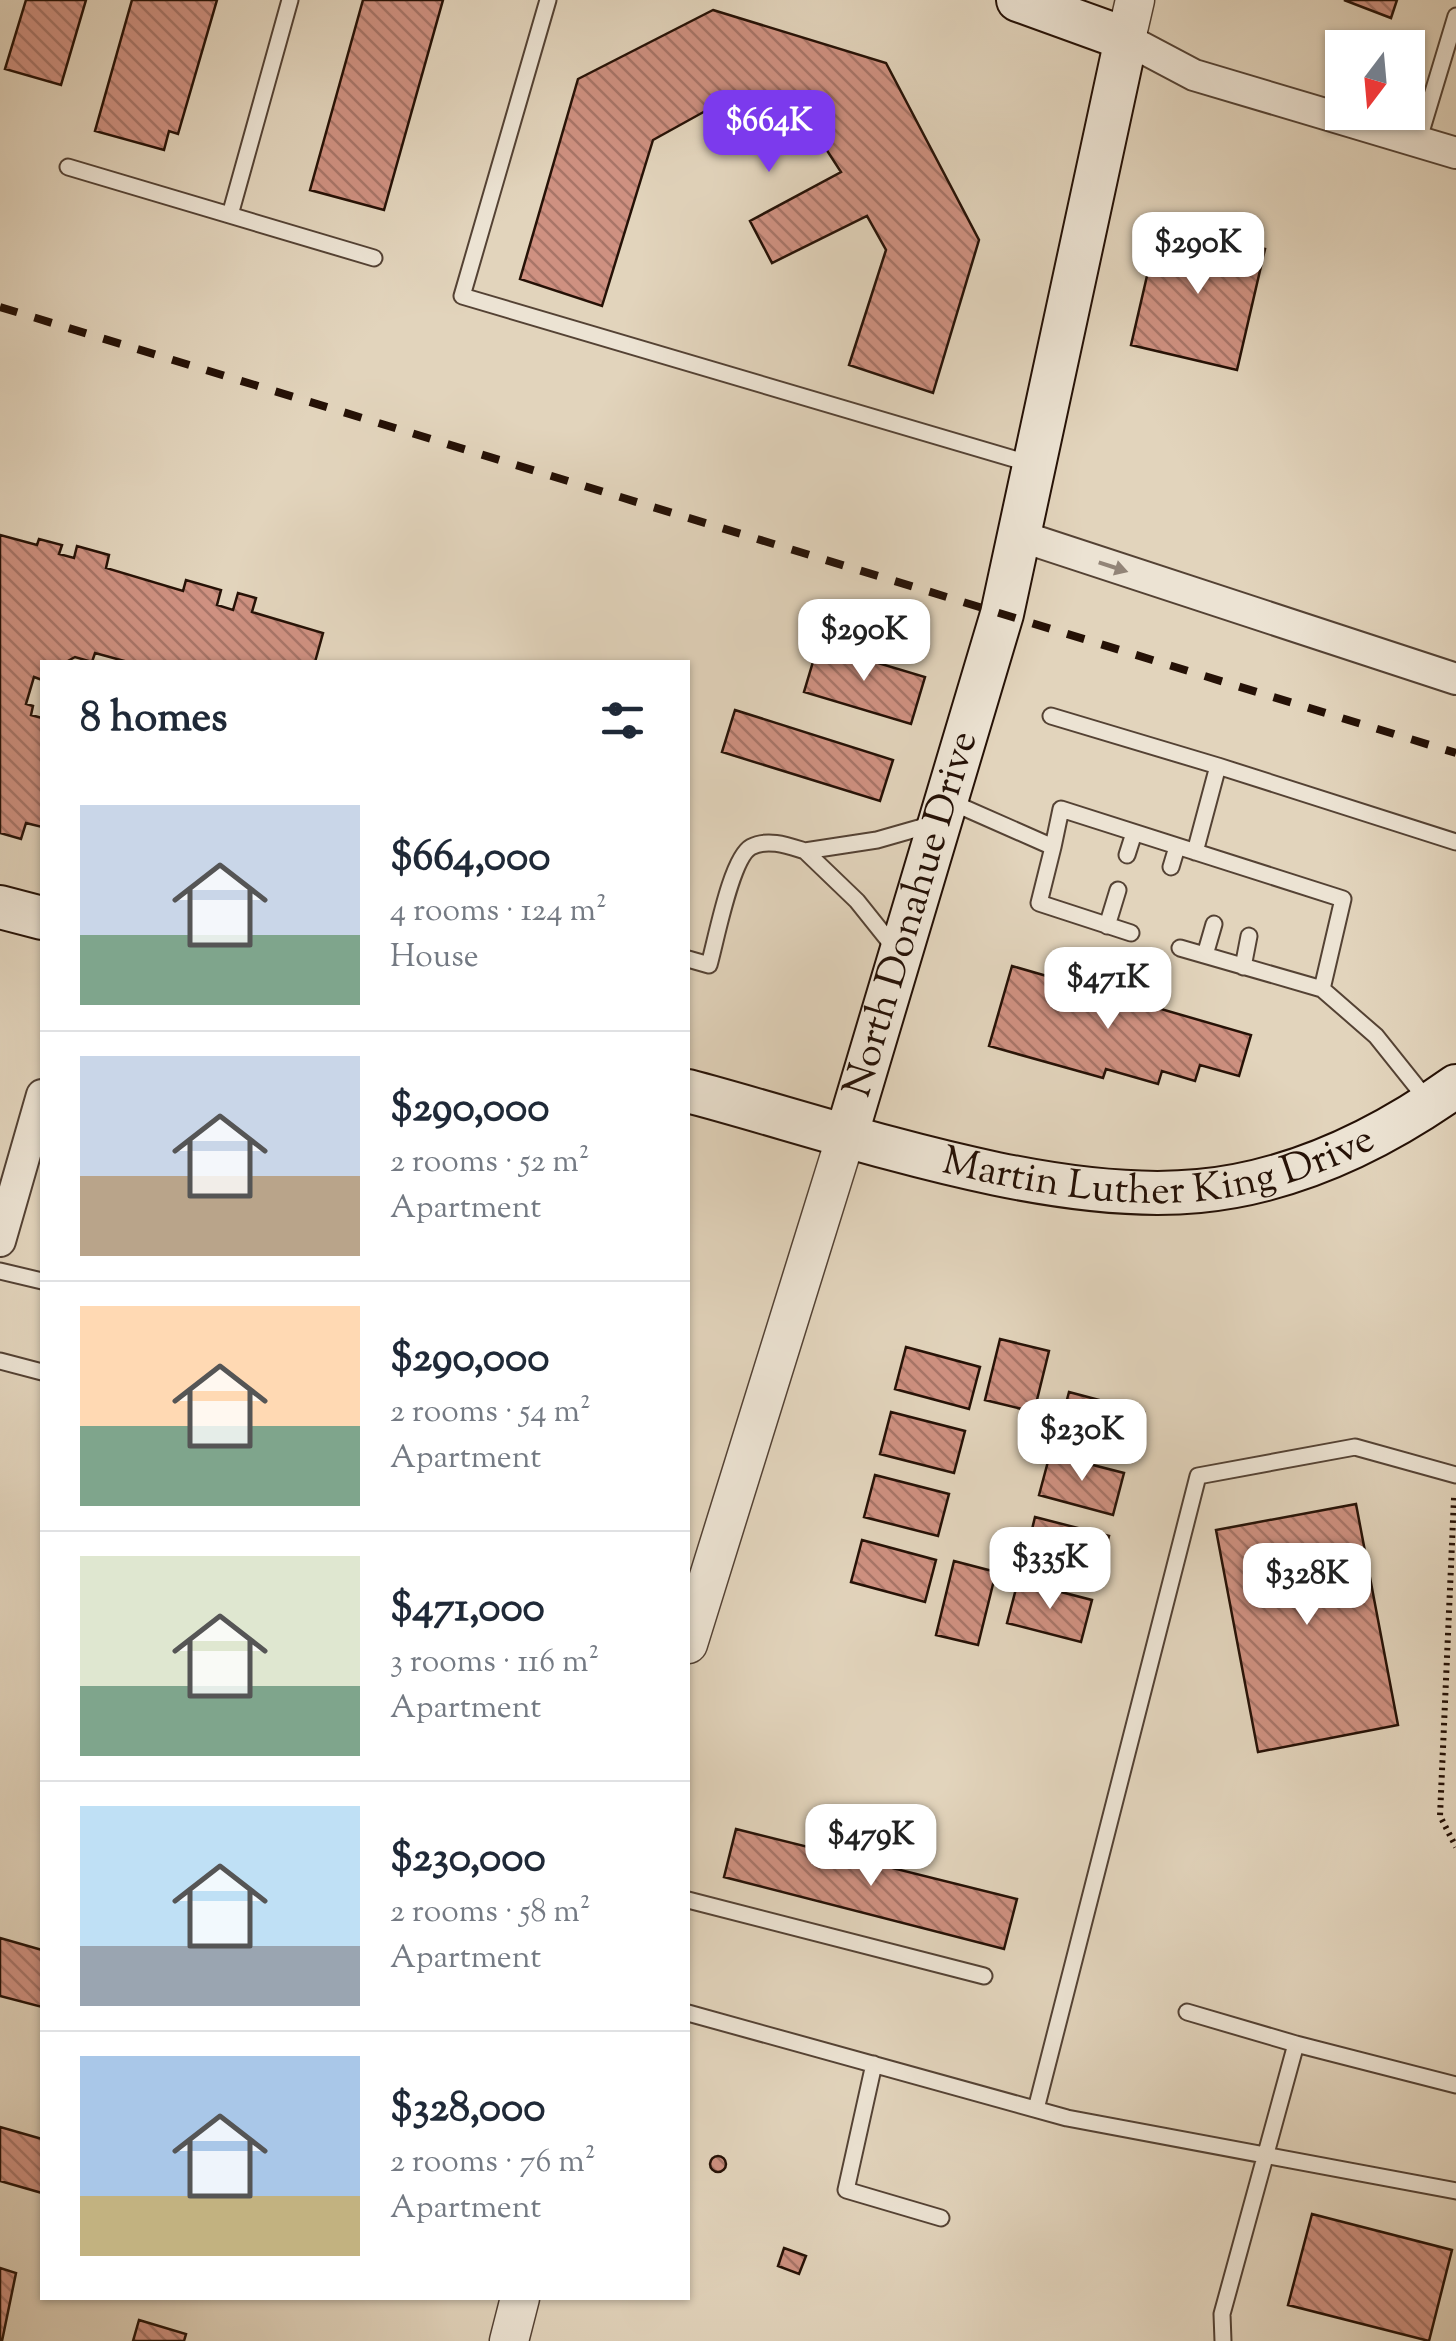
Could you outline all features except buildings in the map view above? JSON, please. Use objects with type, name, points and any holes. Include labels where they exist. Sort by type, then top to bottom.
[{"type":"main road","points":[[1018,0],[1130,20]]},
{"type":"main road","name":"North Donahue Drive","points":[[847,1134],[945,811],[1020,536],[1130,20]]},
{"type":"main road","points":[[0,907],[40,917]]},
{"type":"main road","name":"Martin Luther King Drive","points":[[690,1092],[1056,1184],[1129,1193],[1200,1191],[1275,1176],[1348,1152],[1443,1095]]},
{"type":"street","points":[[1130,20],[1194,74],[1456,153]]},
{"type":"street","points":[[1020,536],[1456,679]]},
{"type":"street","points":[[0,1241],[40,1102]]},
{"type":"street","name":"North Donahue Drive","points":[[690,1636],[847,1134]]},
{"type":"street","points":[[509,2341],[519,2300]]},
{"type":"lane","points":[[230,215],[290,0]]},
{"type":"lane","points":[[548,0],[462,296],[1036,466]]},
{"type":"lane","points":[[1418,142],[1456,16]]},
{"type":"lane","points":[[68,167],[374,258]]},
{"type":"lane","points":[[1052,716],[1456,842]]},
{"type":"lane","points":[[1194,852],[1218,766]]},
{"type":"lane","points":[[1131,933],[1039,903],[1061,810],[1343,900],[1322,989]]},
{"type":"lane","points":[[690,960],[709,965],[739,860],[752,847],[778,843],[806,851],[878,840],[945,811],[1053,846]]},
{"type":"lane","points":[[1127,855],[1134,833]]},
{"type":"lane","points":[[1172,867],[1177,846]]},
{"type":"lane","points":[[806,851],[857,900],[899,954]]},
{"type":"lane","points":[[1225,883],[1230,864]]},
{"type":"lane","points":[[1260,893],[1264,874]]},
{"type":"lane","points":[[1107,926],[1118,890]]},
{"type":"lane","points":[[1205,955],[1214,924]]},
{"type":"lane","points":[[1243,967],[1249,936]]},
{"type":"lane","points":[[1180,948],[1322,989],[1443,1095]]},
{"type":"lane","points":[[0,1271],[40,1281]]},
{"type":"lane","points":[[0,1361],[40,1371]]},
{"type":"lane","points":[[1036,2109],[1198,1476],[1355,1447],[1456,1475]]},
{"type":"lane","points":[[690,1901],[984,1976]]},
{"type":"lane","points":[[1186,2012],[1456,2086]]},
{"type":"lane","points":[[690,2014],[1036,2109],[1456,2191]]},
{"type":"lane","points":[[1223,2341],[1222,2314],[1296,2044]]},
{"type":"lane","points":[[874,2064],[846,2190],[941,2218]]},
{"type":"path","points":[[1456,1475],[1440,1816],[1456,1848]]},
{"type":"railway","points":[[0,307],[1456,753]]}]
